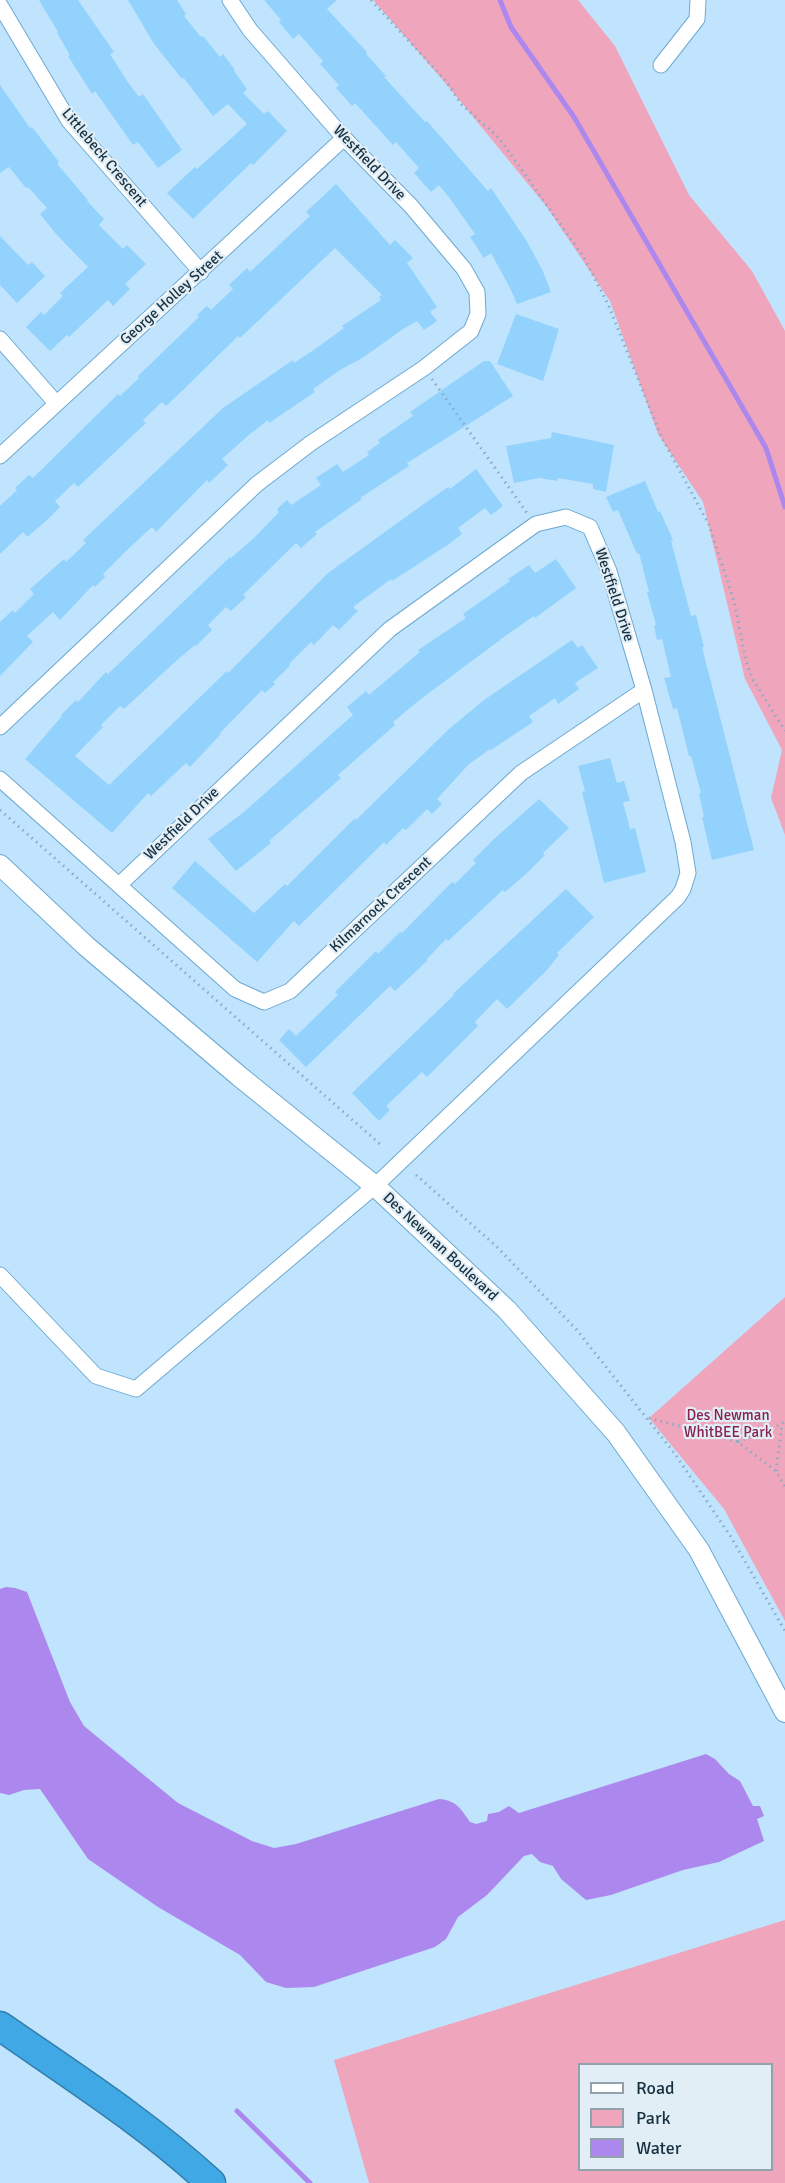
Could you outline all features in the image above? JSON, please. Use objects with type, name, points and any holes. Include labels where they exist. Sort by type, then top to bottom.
[{"type":"highway","points":[[0,2026],[134,2119],[177,2152],[211,2183]]},
{"type":"street","name":"Westfield Drive","points":[[0,727],[258,484],[311,443],[424,368],[471,332],[478,314],[477,292],[464,269],[411,206],[344,138],[250,30],[230,0]]},
{"type":"street","points":[[661,65],[697,19],[698,0]]},
{"type":"street","name":"Littlebeck Crescent","points":[[0,5],[69,121],[201,272]]},
{"type":"street","name":"George Holley Street","points":[[0,456],[344,138]]},
{"type":"street","points":[[0,339],[56,404]]},
{"type":"street","name":"Westfield Drive","points":[[0,1275],[96,1376],[136,1389],[375,1186],[678,897],[688,873],[683,842],[644,690],[609,571],[590,527],[566,517],[536,524],[390,628],[119,885]]},
{"type":"street","name":"Kilmarnock Crescent","points":[[119,885],[235,989],[264,1002],[290,991],[521,773],[644,690]]},
{"type":"street","points":[[0,778],[119,885]]},
{"type":"street","name":"Des Newman Boulevard","points":[[0,866],[86,946],[239,1076],[375,1186],[507,1310],[616,1433],[699,1550],[785,1712]]},
{"type":"path","points":[[371,0],[446,81],[461,104],[499,138],[583,256],[608,304],[661,436],[709,525],[734,601],[746,660],[753,678],[785,731]]},
{"type":"path","points":[[424,368],[536,524]]},
{"type":"path","points":[[0,810],[381,1145]]},
{"type":"path","points":[[416,1175],[496,1246],[576,1329],[675,1454],[731,1537],[785,1631]]},
{"type":"path","points":[[649,1418],[738,1442],[776,1471],[785,1487]]},
{"type":"path","points":[[738,1442],[784,1423]]},
{"type":"path","points":[[776,1471],[784,1423]]},
{"type":"green space","points":[[373,0],[578,0],[615,46],[689,195],[752,271],[785,331],[785,835],[771,798],[782,750],[745,679],[703,502],[658,434],[610,301],[546,206],[447,85]]},
{"type":"green space","name":"Des Newman WhitBEE Park","points":[[785,1297],[785,1621],[724,1509],[649,1418]]},
{"type":"green space","points":[[785,1920],[785,2183],[369,2183],[334,2060]]},
{"type":"water","points":[[6,1587],[27,1592],[70,1702],[84,1726],[178,1803],[252,1841],[274,1848],[296,1844],[439,1799],[454,1803],[470,1822],[476,1824],[487,1821],[488,1814],[499,1812],[509,1806],[519,1813],[706,1754],[740,1781],[753,1806],[760,1806],[764,1816],[757,1819],[764,1841],[719,1862],[683,1870],[611,1895],[586,1900],[561,1879],[553,1866],[540,1862],[532,1854],[524,1856],[487,1895],[458,1917],[446,1939],[435,1947],[314,1987],[286,1988],[266,1982],[240,1955],[158,1907],[88,1859],[40,1789],[24,1790],[9,1795],[0,1793],[0,1589]]},
{"type":"building","points":[[39,0],[78,0],[114,52],[110,54],[127,81],[139,97],[143,94],[182,150],[158,168],[138,142],[133,145],[95,91],[92,94],[68,56],[70,55]]},
{"type":"building","points":[[128,0],[177,0],[186,14],[184,16],[201,37],[203,36],[220,57],[223,54],[235,70],[247,89],[243,93],[264,114],[268,111],[287,131],[193,219],[167,193],[247,124],[228,104],[213,116],[154,44]]},
{"type":"building","points":[[264,0],[337,0],[327,9],[367,52],[366,54],[386,76],[384,77],[425,122],[427,121],[488,191],[491,188],[526,240],[542,269],[551,292],[517,304],[491,253],[484,258],[470,237],[475,234],[439,185],[431,192],[414,173],[419,168],[396,142],[393,145],[355,103],[352,106],[336,88],[339,85],[320,64],[323,61],[299,34],[293,39]]},
{"type":"building","points":[[0,85],[30,128],[32,127],[59,162],[57,164],[104,219],[99,225],[123,249],[127,245],[146,264],[125,284],[130,289],[113,306],[108,300],[69,337],[67,335],[50,351],[26,327],[41,312],[44,315],[63,296],[60,293],[88,267],[40,214],[47,208],[28,187],[26,188],[9,167],[0,173]]},
{"type":"building","points":[[336,184],[390,245],[395,240],[413,258],[407,263],[437,307],[430,312],[437,321],[424,330],[417,321],[403,329],[313,389],[315,392],[269,423],[268,420],[250,434],[222,459],[228,465],[209,483],[207,480],[156,532],[152,527],[60,620],[53,612],[27,636],[33,642],[0,676],[0,622],[13,610],[15,613],[34,594],[30,589],[64,559],[66,562],[86,543],[83,540],[223,408],[293,360],[294,363],[318,347],[344,328],[342,326],[381,300],[379,297],[382,295],[335,248],[240,338],[238,336],[166,406],[162,402],[143,420],[146,423],[78,487],[74,483],[55,501],[60,507],[46,521],[27,537],[23,532],[0,554],[0,506],[17,490],[15,488],[29,475],[33,478],[118,394],[120,396],[139,378],[138,376],[199,317],[197,315],[207,306],[211,310],[233,289],[229,285],[247,268],[250,272],[310,216],[306,212]]},
{"type":"building","points":[[0,236],[28,265],[32,262],[45,276],[17,303],[0,285]]},
{"type":"building","points":[[516,314],[559,329],[543,381],[497,364]]},
{"type":"building","points":[[484,361],[490,361],[513,396],[407,463],[409,466],[360,498],[362,499],[315,532],[317,534],[301,548],[296,543],[243,595],[246,597],[231,611],[226,607],[208,625],[212,630],[196,646],[176,661],[124,709],[120,706],[75,756],[109,785],[227,671],[228,673],[328,573],[476,469],[503,506],[491,515],[485,508],[458,528],[462,534],[449,544],[392,581],[391,579],[353,607],[358,611],[339,630],[333,625],[314,645],[311,642],[273,682],[275,684],[265,693],[262,690],[190,767],[186,763],[151,796],[148,793],[112,833],[25,759],[76,700],[78,702],[106,672],[108,674],[230,557],[255,537],[287,500],[291,505],[321,485],[316,478],[337,464],[343,472],[369,455],[367,452],[380,443],[378,440],[413,416],[410,412]]},
{"type":"building","points":[[552,432],[614,445],[606,492],[593,489],[593,484],[558,478],[557,481],[539,478],[514,483],[506,446],[551,438]]},
{"type":"building","points":[[645,481],[673,540],[671,541],[691,616],[696,615],[704,647],[702,647],[754,850],[712,860],[702,817],[704,817],[699,794],[701,793],[677,708],[673,709],[664,678],[671,677],[662,639],[657,640],[654,626],[656,625],[639,553],[637,554],[618,510],[613,512],[606,497]]},
{"type":"building","points":[[556,559],[576,588],[535,618],[534,616],[508,634],[417,702],[393,722],[395,725],[338,775],[341,778],[269,841],[271,843],[236,871],[208,839],[244,812],[353,715],[347,707],[366,691],[369,695],[420,652],[418,650],[466,618],[463,614],[510,581],[508,579],[529,565],[535,573]]},
{"type":"building","points":[[572,640],[578,648],[582,645],[598,668],[575,683],[579,689],[558,704],[555,698],[529,716],[533,722],[468,765],[437,799],[442,804],[432,814],[427,809],[406,830],[403,828],[386,845],[384,842],[299,926],[294,921],[257,962],[172,888],[195,861],[254,913],[285,884],[287,886],[449,729],[484,700]]},
{"type":"building","points":[[610,758],[617,783],[624,781],[630,801],[623,802],[630,829],[635,828],[646,872],[604,883],[578,766]]},
{"type":"building","points":[[539,799],[569,828],[543,853],[545,855],[527,873],[505,892],[503,890],[448,941],[446,939],[428,960],[395,991],[390,986],[306,1067],[279,1040],[289,1029],[296,1036],[338,995],[335,992],[376,951],[378,954],[452,882],[455,884],[476,863],[473,860]]},
{"type":"building","points":[[566,889],[594,917],[557,953],[559,955],[546,971],[507,1009],[497,999],[475,1022],[478,1026],[427,1077],[422,1072],[386,1106],[390,1110],[379,1121],[352,1093],[453,994]]},
{"type":"waterway","points":[[500,0],[511,27],[574,117],[766,448],[785,507]]},
{"type":"waterway","points":[[237,2111],[310,2183]]}]
